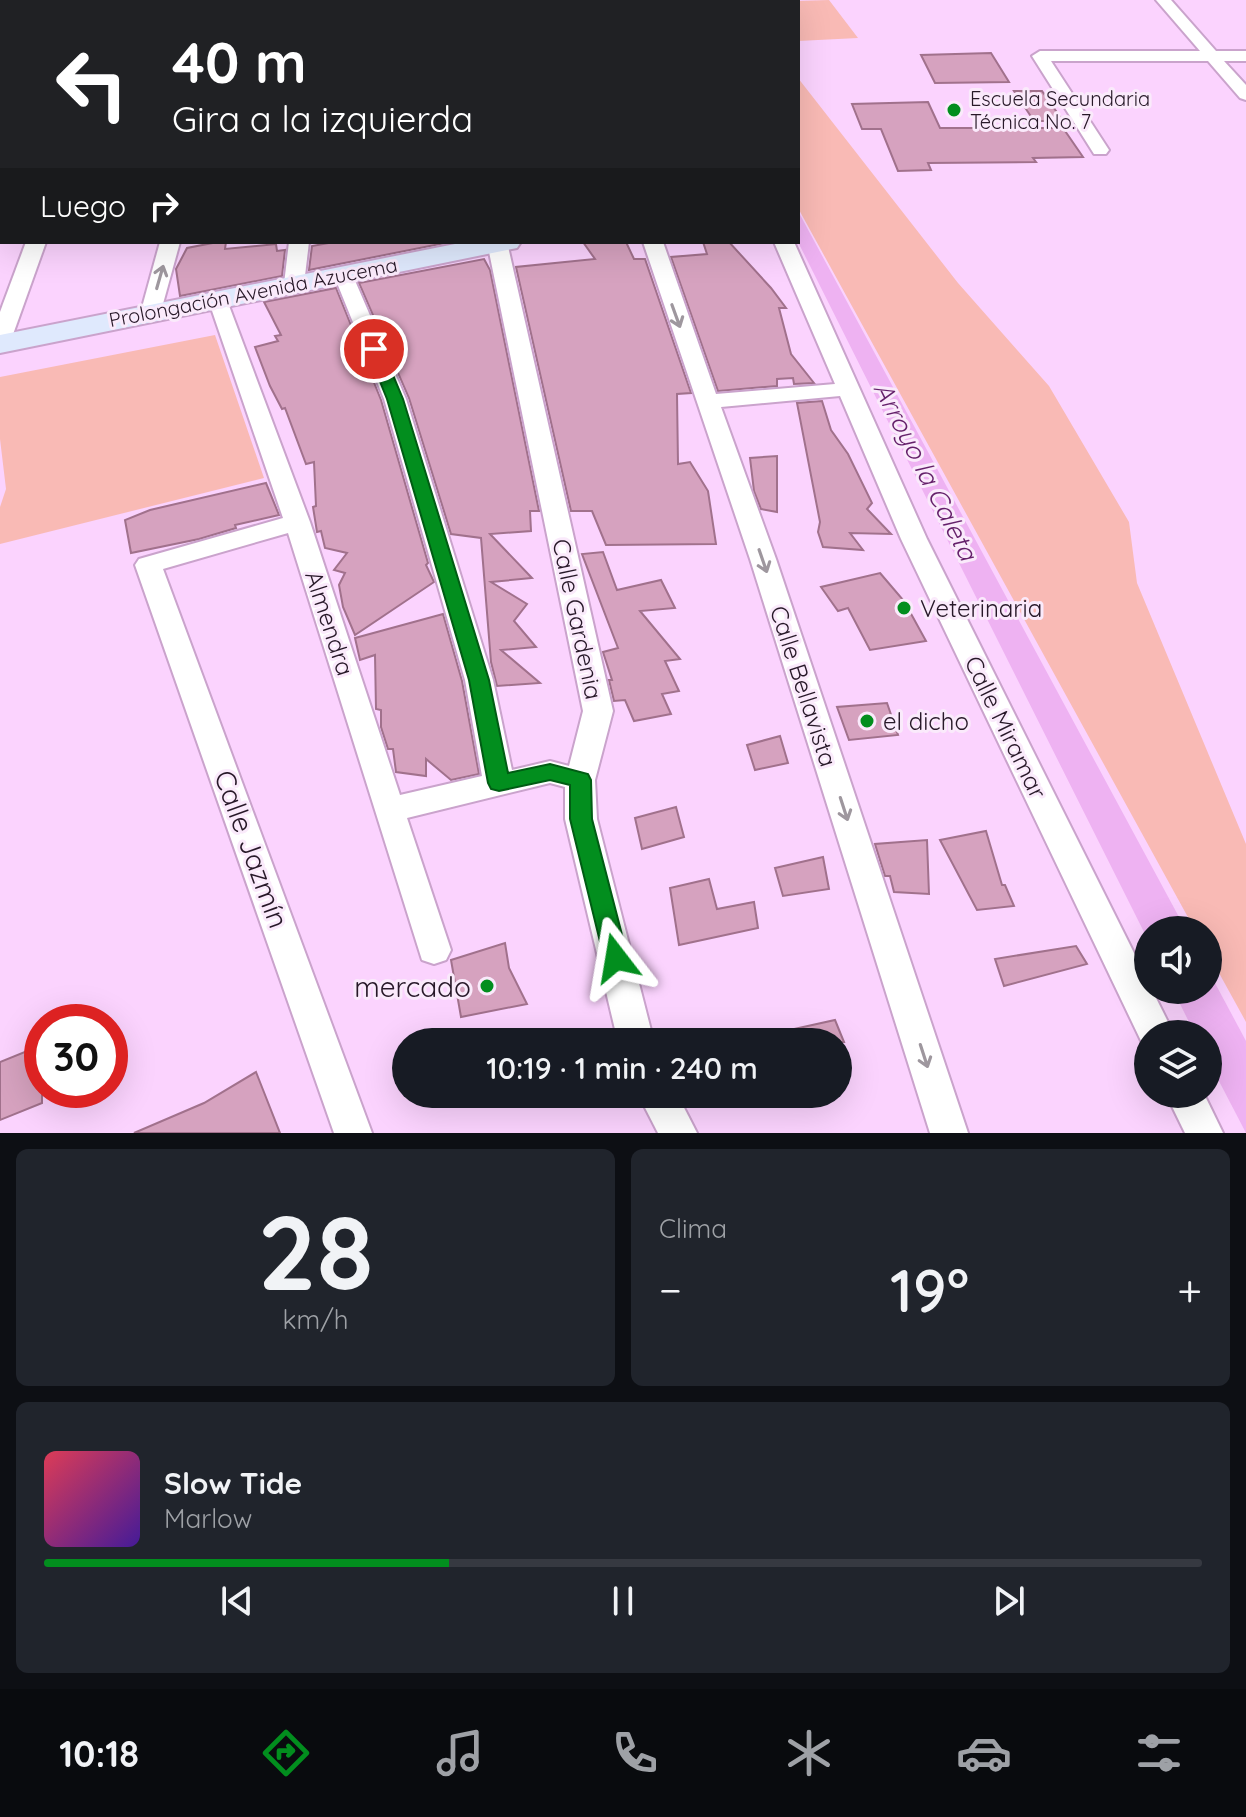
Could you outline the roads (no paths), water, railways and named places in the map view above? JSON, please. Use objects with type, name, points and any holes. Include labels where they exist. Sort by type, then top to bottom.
[{"type":"street","points":[[1163,0],[1246,95]]},
{"type":"street","points":[[1100,150],[1040,56],[1246,56]]},
{"type":"street","points":[[0,342],[35,244]]},
{"type":"street","points":[[151,311],[169,244]]},
{"type":"street","points":[[294,284],[299,244]]},
{"type":"street","name":"Prolongación Avenida Azucema","points":[[0,342],[495,244]]},
{"type":"street","name":"Calle Gardenia","points":[[500,244],[598,711],[580,780],[581,819],[633,1028]]},
{"type":"street","name":"Calle Bellavista","points":[[654,244],[763,559],[949,1133]]},
{"type":"street","name":"Calle Miramar","points":[[785,244],[914,539],[1149,1020]]},
{"type":"street","points":[[343,273],[395,399],[434,526],[479,680],[499,783]]},
{"type":"street","name":"Almendra","points":[[218,299],[297,522],[434,950]]},
{"type":"street","points":[[707,402],[848,389]]},
{"type":"street","name":"Calle Jazmín","points":[[297,522],[148,565],[353,1133]]},
{"type":"street","points":[[389,810],[550,772],[580,780]]},
{"type":"street","points":[[665,1108],[678,1133]]},
{"type":"street","points":[[1192,1108],[1204,1133]]},
{"type":"water","name":"Arroyo la Caleta","points":[[800,215],[1178,916],[1136,916],[799,244]]},
{"type":"water","points":[[1222,996],[1246,1041],[1246,1133],[1222,1087],[1222,1020],[1188,1020],[1180,1004],[1222,1004]]},
{"type":"place","name":"Escuela Secundaria Técnica No. 7","points":[[954,110]]},
{"type":"place","name":"Veterinaria","points":[[904,608]]},
{"type":"place","name":"el dicho","points":[[867,721]]},
{"type":"place","name":"mercado","points":[[487,986]]}]
